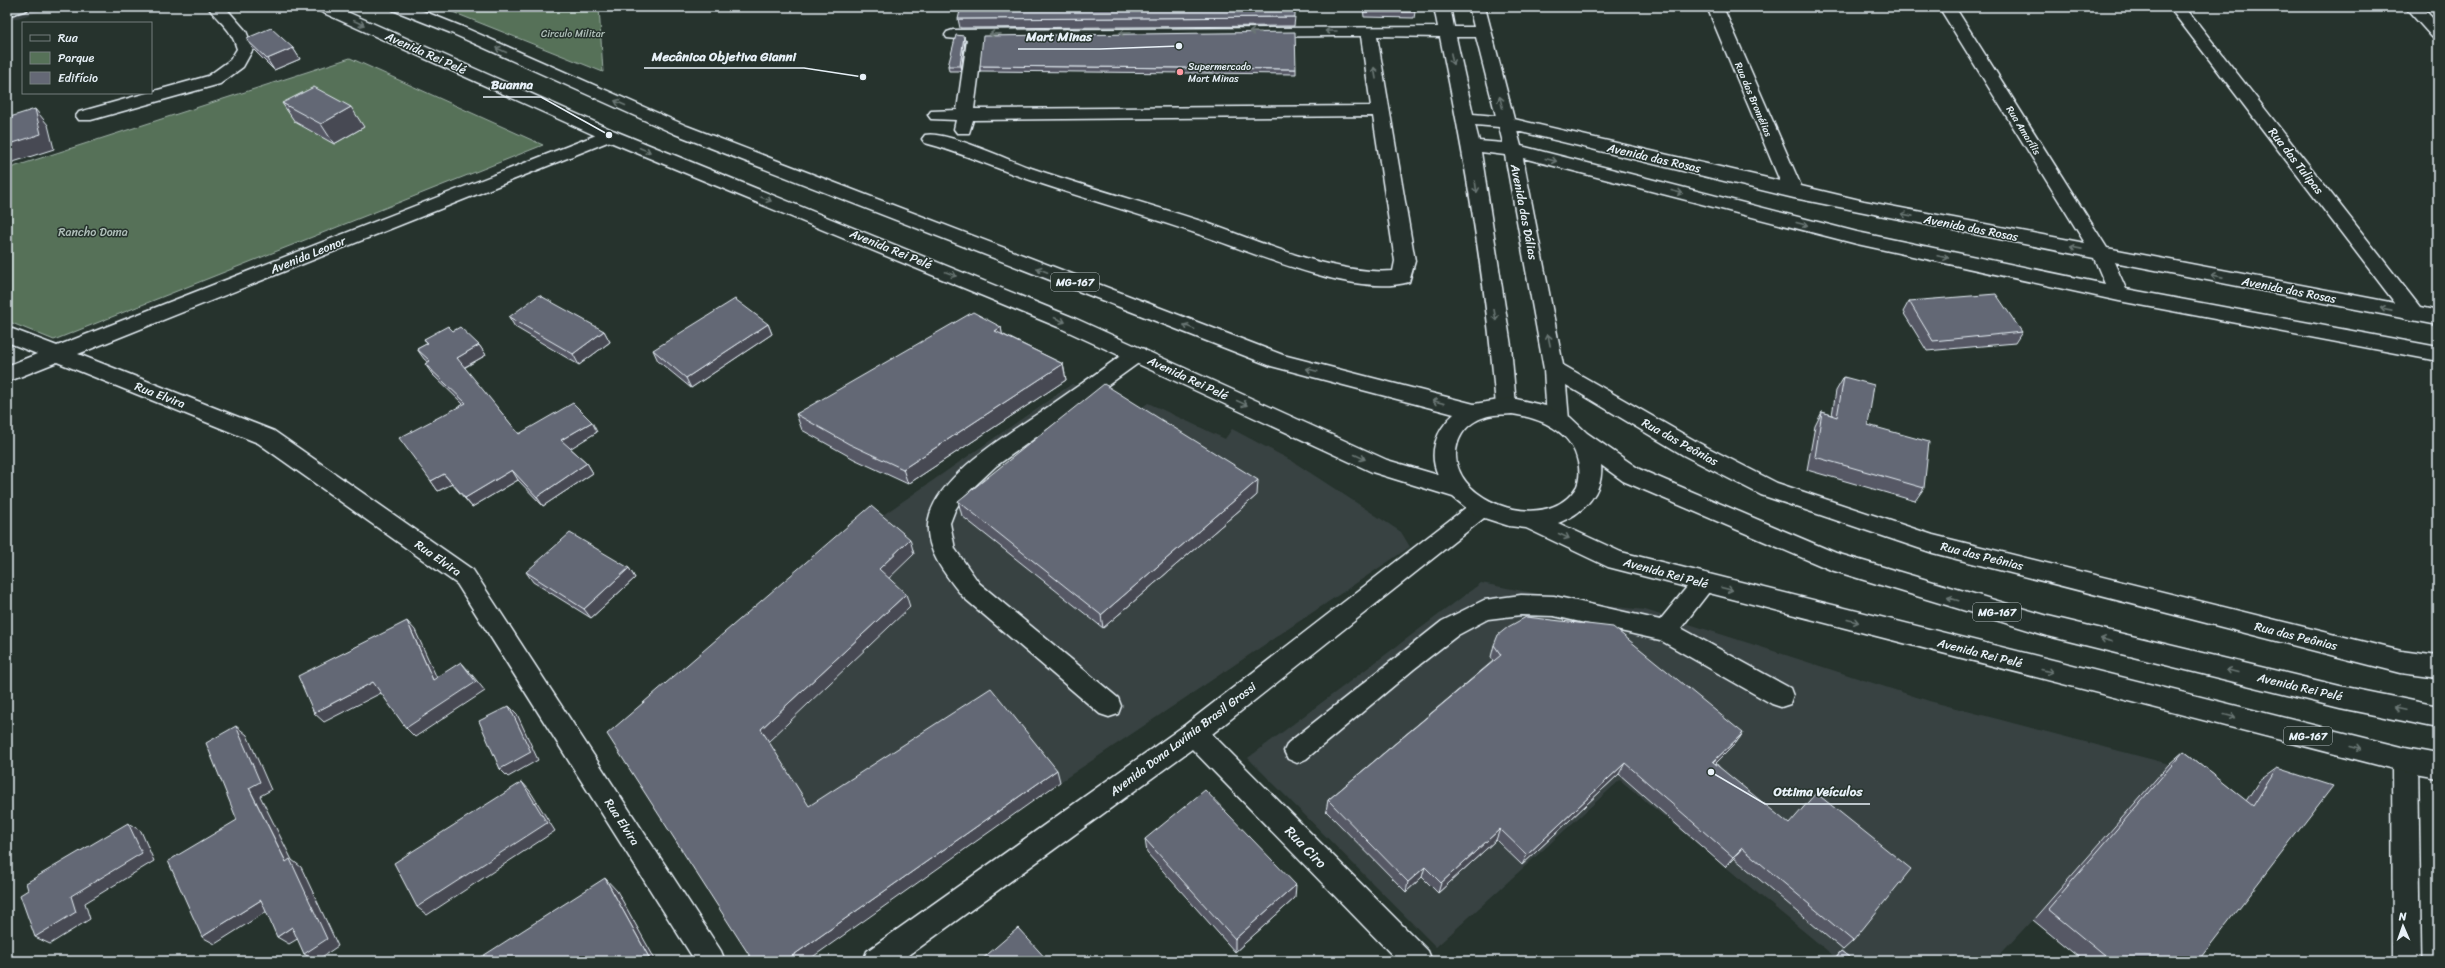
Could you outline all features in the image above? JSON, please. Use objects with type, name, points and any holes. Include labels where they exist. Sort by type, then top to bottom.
[{"type":"street","points":[[7,11],[21,7]]},
{"type":"street","points":[[85,116],[214,80],[237,63],[245,49],[242,34],[229,18],[216,7]]},
{"type":"street","name":"Avenida Rei Pelé","points":[[323,7],[609,135],[986,288],[1137,354],[1380,466],[1458,490]]},
{"type":"street","name":"MG-167","points":[[399,7],[457,30],[681,130],[1278,361],[1476,412]]},
{"type":"street","points":[[1442,7],[1471,146],[1485,253],[1501,346],[1506,406]]},
{"type":"street","name":"Avenida das Dálias","points":[[1477,7],[1513,150],[1554,369],[1558,420]]},
{"type":"street","name":"Rua das Bromélias","points":[[1715,7],[1794,192]]},
{"type":"street","name":"Rua Amarílis","points":[[1948,7],[2101,253],[2119,294]]},
{"type":"street","name":"Rua das Tulipas","points":[[2177,7],[2414,314]]},
{"type":"street","points":[[2412,7],[2438,34]]},
{"type":"street","points":[[931,139],[960,146],[1022,171],[1143,209],[1278,255],[1344,273],[1377,279],[1394,280],[1402,277],[1405,261],[1368,31]]},
{"type":"street","points":[[954,35],[1368,31],[1484,32]]},
{"type":"street","points":[[960,146],[976,35]]},
{"type":"street","points":[[937,115],[1382,112]]},
{"type":"street","name":"Avenida das Rosas","points":[[1464,118],[1507,123],[1794,192],[2438,318]]},
{"type":"street","name":"Avenida Leonor","points":[[7,374],[609,135]]},
{"type":"street","points":[[1471,146],[1513,150],[1857,238],[2119,294],[2438,354]]},
{"type":"street","name":"Rua Elvira","points":[[7,334],[266,437],[465,577],[711,961]]},
{"type":"street","points":[[1109,706],[971,590],[954,567],[943,547],[939,523],[947,503],[963,483],[987,461],[1137,354]]},
{"type":"street","name":"Rua das Peônias","points":[[1554,369],[1691,449],[1776,492],[1933,544],[2401,662],[2438,667]]},
{"type":"street","points":[[1506,406],[1533,409],[1558,420],[1580,439],[1589,456],[1591,475],[1585,492],[1572,506],[1552,516],[1529,520],[1507,517],[1481,508],[1458,490],[1447,470],[1444,460],[1444,445],[1456,426],[1476,412],[1506,406]]},
{"type":"street","name":"Avenida Rei Pelé","points":[[1580,439],[1631,475],[1831,561],[2048,626],[2340,697],[2438,717]]},
{"type":"street","name":"Avenida Dona Lavínia Brasil Grossi","points":[[877,961],[1194,733],[1481,508]]},
{"type":"street","name":"Avenida Rei Pelé","points":[[1529,520],[1616,560],[2405,760],[2438,766]]},
{"type":"street","points":[[1665,631],[1704,583]]},
{"type":"street","points":[[1297,751],[1424,647],[1450,628],[1484,610],[1521,605],[1554,606],[1665,631],[1781,696]]},
{"type":"street","name":"Rua Ciro","points":[[1194,733],[1418,961]]},
{"type":"street","points":[[2405,760],[2407,961]]},
{"type":"shaded area","points":[[7,7],[55,7],[7,21]]},
{"type":"shaded area","points":[[1072,384],[1106,399],[1132,415],[1148,403],[1225,439],[1232,429],[1292,461],[1401,532],[1410,547],[1060,782],[807,961],[755,961],[617,746],[876,520]]},
{"type":"shaded area","points":[[1481,583],[1595,605],[1645,610],[1929,701],[2169,764],[2033,919],[1994,961],[1840,961],[1620,780],[1436,947],[1248,758]]},
{"type":"green space","name":"Circulo Militar","points":[[440,7],[599,7],[603,72]]},
{"type":"green space","name":"Rancho Doma","points":[[350,58],[543,145],[54,340],[7,321],[7,169]]},
{"type":"building","points":[[961,7],[1295,7],[1295,17],[958,19]]},
{"type":"building","points":[[1364,7],[1414,7],[1415,12],[1364,12]]},
{"type":"building","points":[[271,28],[293,48],[267,59],[247,40],[247,38]]},
{"type":"building","points":[[1295,32],[1296,69],[980,66],[983,36]]},
{"type":"building","points":[[956,35],[964,36],[960,66],[948,66]]},
{"type":"building","points":[[314,87],[351,107],[321,124],[282,103]]},
{"type":"building","points":[[35,109],[41,134],[7,145],[7,118]]},
{"type":"building","points":[[1996,294],[2022,332],[1933,341],[1909,301]]},
{"type":"building","points":[[539,295],[604,331],[573,354],[509,317]]},
{"type":"building","points":[[735,299],[768,324],[686,378],[653,350]]},
{"type":"building","points":[[973,312],[1001,327],[995,331],[1063,364],[903,469],[849,444],[796,414]]},
{"type":"building","points":[[448,326],[453,331],[460,327],[479,345],[457,358],[519,434],[573,403],[592,422],[561,440],[587,463],[537,497],[512,470],[465,498],[444,474],[431,481],[399,438],[466,403],[425,364],[430,361],[417,349],[428,343],[424,339]]},
{"type":"building","points":[[1844,377],[1874,385],[1868,425],[1929,442],[1924,488],[1815,457],[1822,412],[1837,417]]},
{"type":"building","points":[[1104,384],[1258,480],[1101,615],[958,501]]},
{"type":"building","points":[[871,506],[910,539],[879,569],[906,594],[761,729],[809,806],[991,688],[1057,770],[785,961],[753,961],[607,734]]},
{"type":"building","points":[[570,533],[629,568],[584,609],[526,572]]},
{"type":"building","points":[[1526,617],[1613,627],[1743,733],[1713,762],[1789,824],[1816,793],[1911,869],[1853,941],[1742,848],[1733,857],[1625,763],[1527,855],[1500,829],[1441,883],[1425,867],[1408,882],[1328,800],[1501,655],[1494,645],[1498,635],[1508,627]]},
{"type":"building","points":[[407,621],[433,680],[461,662],[476,682],[406,728],[373,682],[314,713],[298,676]]},
{"type":"building","points":[[509,706],[531,752],[500,769],[479,721]]},
{"type":"building","points":[[236,726],[260,782],[249,788],[286,862],[290,859],[327,939],[304,954],[292,927],[277,937],[261,900],[202,937],[168,861],[237,820],[206,743]]},
{"type":"building","points":[[2184,751],[2253,806],[2277,768],[2333,786],[2198,961],[2111,961],[2048,909]]},
{"type":"building","points":[[522,782],[547,823],[417,907],[394,863]]},
{"type":"building","points":[[1205,790],[1296,885],[1235,939],[1145,839]]},
{"type":"building","points":[[128,823],[142,853],[71,896],[76,912],[35,937],[20,895],[28,890],[26,883]]},
{"type":"building","points":[[605,878],[651,961],[475,961]]},
{"type":"building","points":[[1018,928],[1048,961],[980,961]]},
{"type":"building","points":[[1841,951],[1854,961],[1833,961]]},
{"type":"building","points":[[2003,957],[2008,961],[1999,961]]},
{"type":"place","name":"Mart Minas","points":[[1179,46]]},
{"type":"place","name":"Supermercado Mart Minas","points":[[1180,72]]},
{"type":"place","name":"Mecânica Objetiva Gianni","points":[[863,77]]},
{"type":"place","name":"Buanna","points":[[609,135]]},
{"type":"place","name":"Ottima Veículos","points":[[1711,772]]}]
